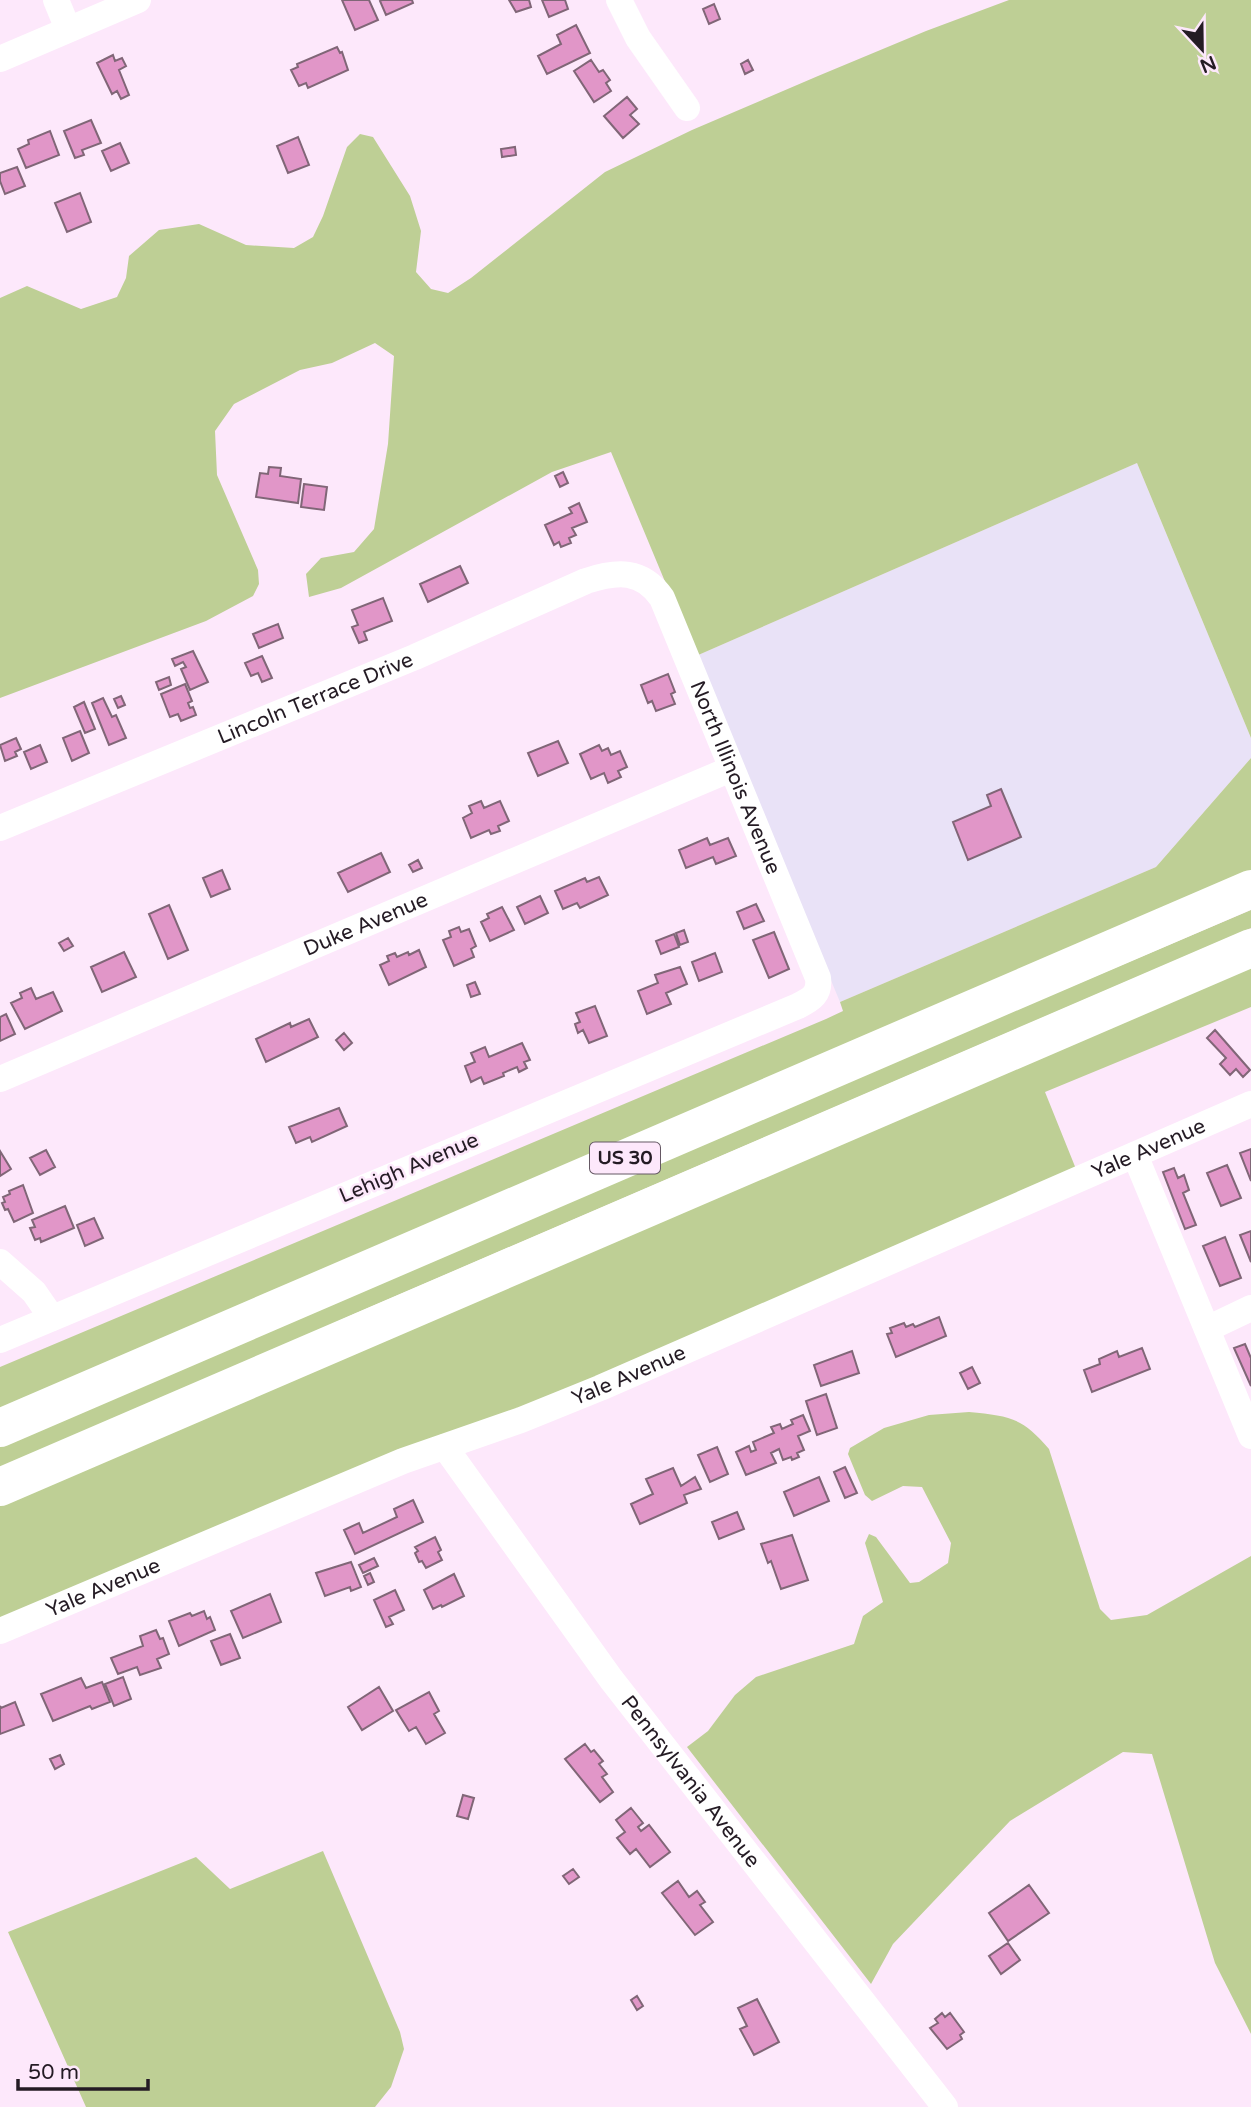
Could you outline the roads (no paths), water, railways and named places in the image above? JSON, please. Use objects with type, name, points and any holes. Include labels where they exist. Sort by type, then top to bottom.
[{"type":"highway","name":"US 30","points":[[0,1428],[1251,888]]},
{"type":"highway","name":"US 30","points":[[0,1487],[1251,948]]},
{"type":"street","points":[[56,0],[68,29]]},
{"type":"street","points":[[0,59],[138,0]]},
{"type":"street","points":[[619,0],[648,55],[687,108]]},
{"type":"street","name":"Lincoln Terrace Drive","points":[[0,828],[415,657],[586,581],[616,574],[632,575]]},
{"type":"street","name":"North Illinois Avenue","points":[[632,575],[646,581],[662,598],[818,978],[817,995]]},
{"type":"street","name":"Duke Avenue","points":[[0,1079],[731,769]]},
{"type":"street","name":"Lehigh Avenue","points":[[0,1340],[785,1012],[817,995]]},
{"type":"street","name":"Yale Avenue","points":[[0,1631],[403,1461],[521,1420],[612,1383],[1251,1104]]},
{"type":"street","points":[[1136,1155],[1251,1436]]},
{"type":"street","points":[[0,1262],[34,1292],[52,1318]]},
{"type":"street","points":[[1206,1329],[1251,1308]]},
{"type":"street","name":"Pennsylvania Avenue","points":[[445,1447],[611,1679],[945,2107]]}]
